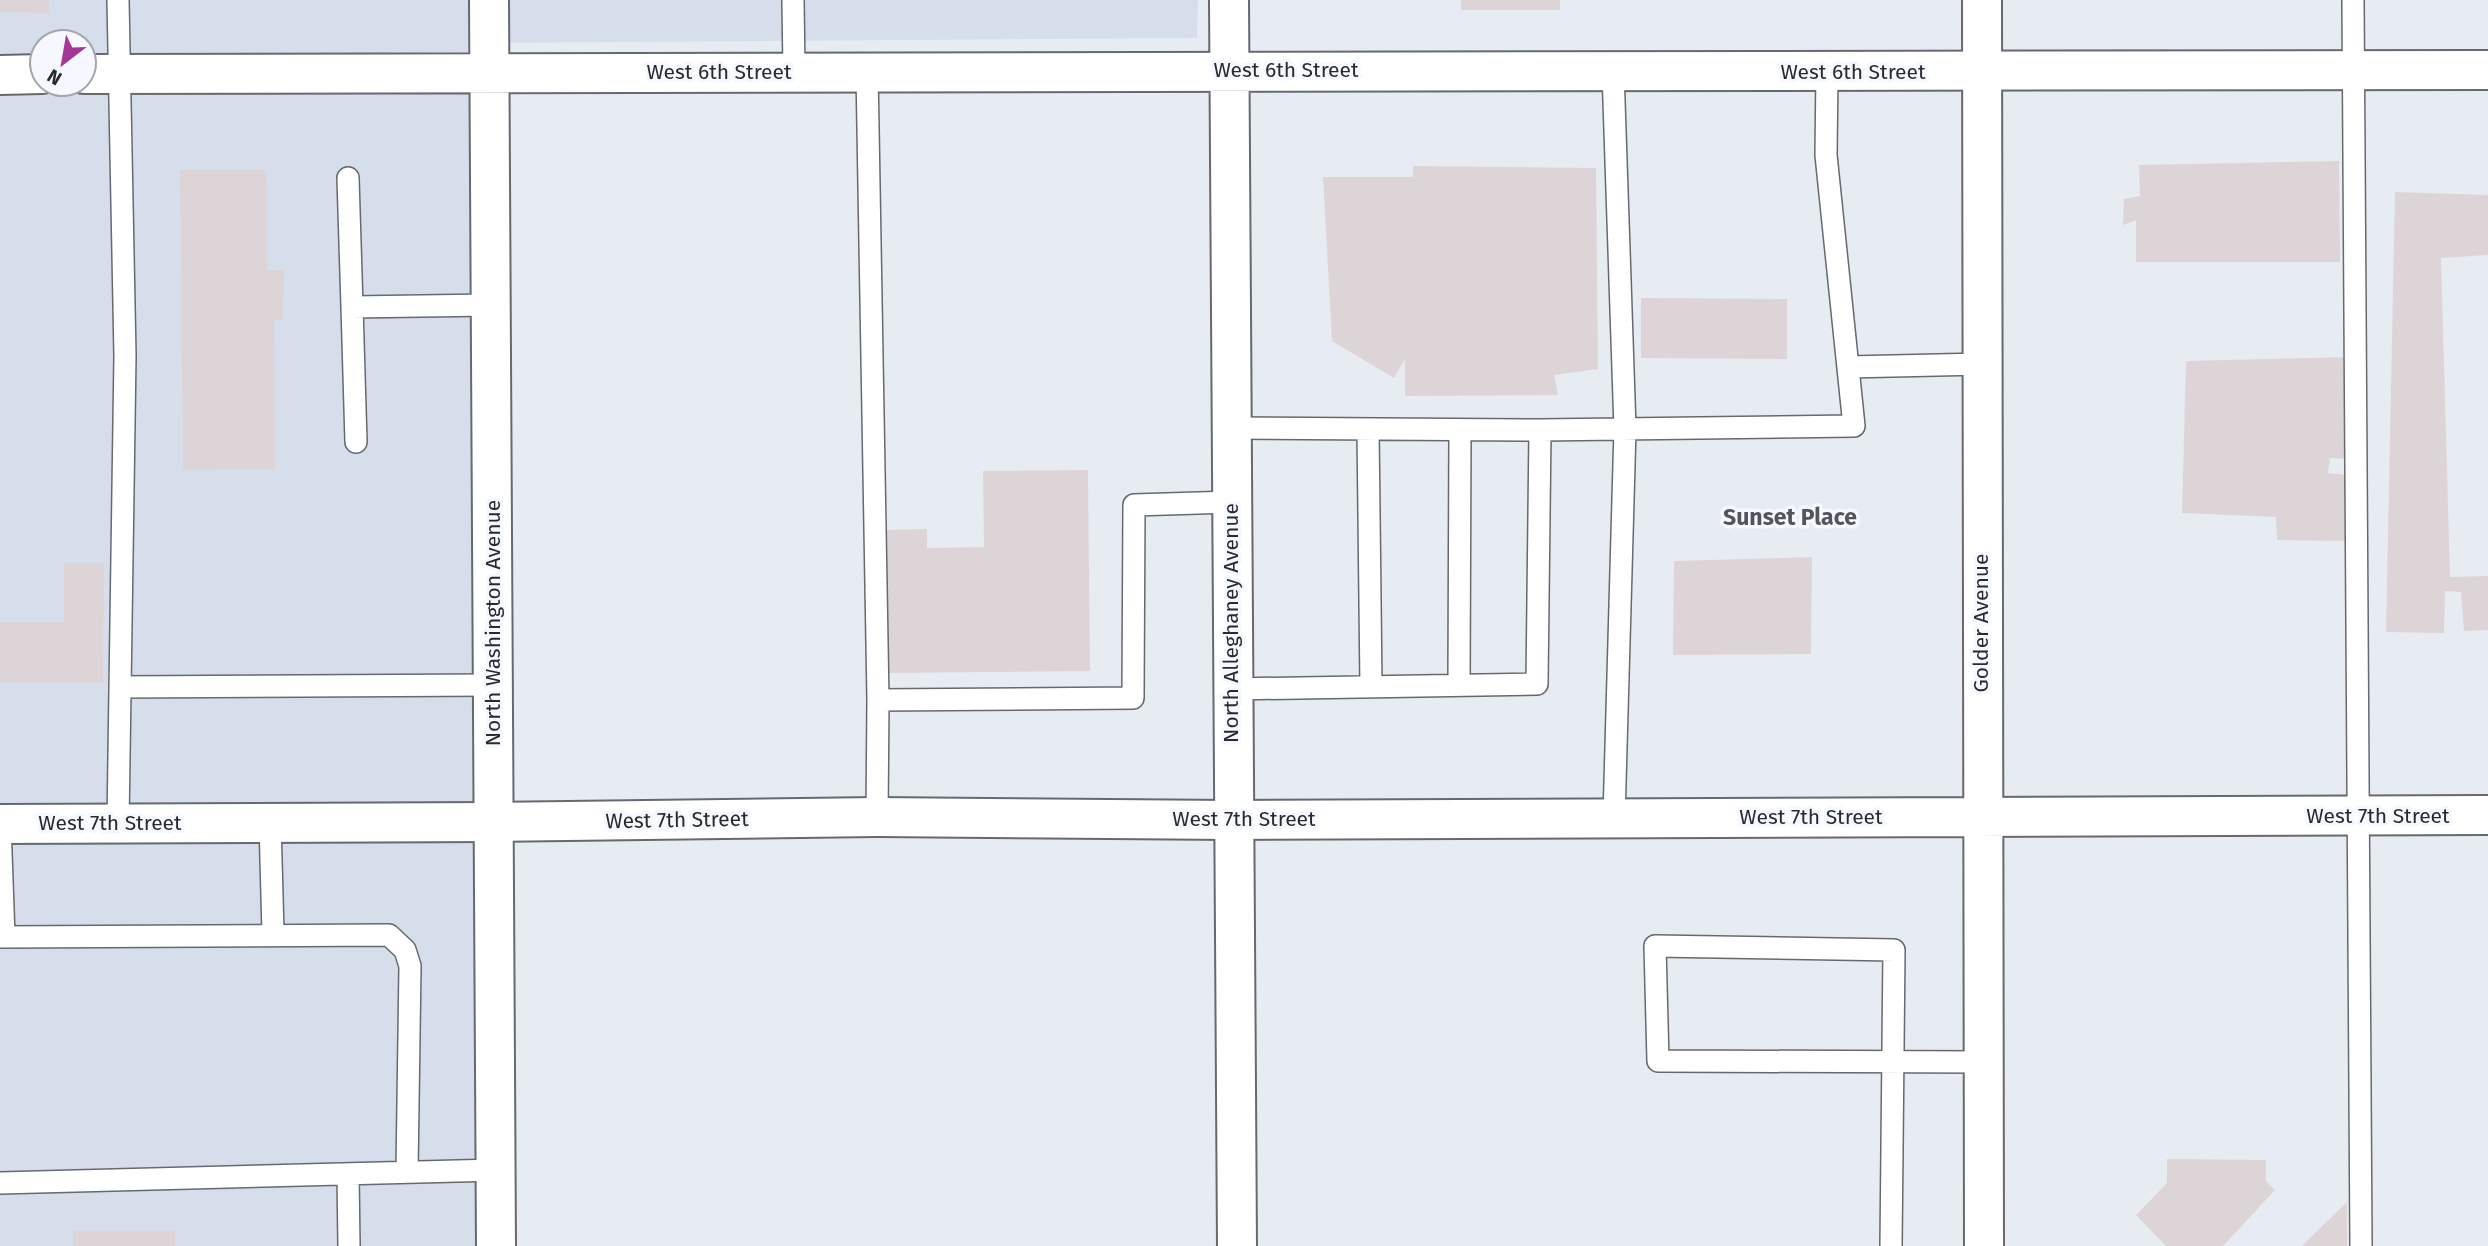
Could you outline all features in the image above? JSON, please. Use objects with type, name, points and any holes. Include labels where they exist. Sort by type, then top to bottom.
[{"type":"street","name":"North Washington Avenue","points":[[489,0],[496,1246]]},
{"type":"street","name":"North Alleghaney Avenue","points":[[1229,0],[1232,820],[1237,1246]]},
{"type":"street","name":"Golder Avenue","points":[[1982,0],[1983,1246]]},
{"type":"street","name":"West 6th Street","points":[[102,74],[1230,69],[1982,73],[2488,70]]},
{"type":"street","points":[[0,75],[28,74]]},
{"type":"street","name":"West 7th Street","points":[[0,824],[877,817],[1232,820],[2488,815]]},
{"type":"lane","points":[[118,0],[102,74],[125,356],[118,823]]},
{"type":"lane","points":[[793,0],[794,71]]},
{"type":"lane","points":[[2353,0],[2361,1246]]},
{"type":"lane","points":[[867,71],[878,700],[877,817]]},
{"type":"lane","points":[[1613,71],[1625,429],[1614,818]]},
{"type":"lane","points":[[1231,428],[1540,430],[1854,426],[1826,155],[1827,72]]},
{"type":"lane","points":[[348,178],[356,442]]},
{"type":"lane","points":[[352,307],[491,305]]},
{"type":"lane","points":[[1848,367],[1982,364]]},
{"type":"lane","points":[[1368,429],[1371,687]]},
{"type":"lane","points":[[1459,685],[1460,430]]},
{"type":"lane","points":[[1232,689],[1537,684],[1540,430]]},
{"type":"lane","points":[[878,700],[1133,698],[1134,505],[1231,502]]},
{"type":"lane","points":[[120,687],[493,685]]},
{"type":"lane","points":[[270,823],[273,933]]},
{"type":"lane","points":[[0,824],[2,937],[273,933],[390,935],[405,950],[410,966],[407,1172]]},
{"type":"lane","points":[[1891,1246],[1893,1063],[1894,950],[1655,946],[1658,1061],[1893,1063],[1983,1062]]},
{"type":"lane","points":[[0,1183],[496,1170]]},
{"type":"lane","points":[[348,1174],[349,1246]]},
{"type":"shaded area","points":[[0,0],[1198,0],[1197,38],[489,43],[497,1246],[0,1246]]},
{"type":"building","points":[[0,0],[49,0],[49,13],[0,12]]},
{"type":"building","points":[[1461,0],[1560,0],[1560,10],[1461,10]]},
{"type":"building","points":[[2339,161],[2340,262],[2136,262],[2136,220],[2123,225],[2124,199],[2140,196],[2139,165]]},
{"type":"building","points":[[1413,166],[1596,168],[1598,369],[1554,375],[1558,395],[1405,396],[1405,359],[1394,378],[1332,341],[1323,177],[1413,177]]},
{"type":"building","points":[[180,170],[266,170],[267,270],[284,270],[283,320],[274,320],[275,469],[183,470]]},
{"type":"building","points":[[2395,192],[2488,195],[2488,255],[2441,258],[2450,577],[2488,576],[2488,630],[2464,631],[2461,592],[2445,591],[2444,633],[2386,632]]},
{"type":"building","points":[[1641,298],[1787,299],[1787,359],[1641,358]]},
{"type":"building","points":[[2351,357],[2348,459],[2330,458],[2328,473],[2346,475],[2346,541],[2277,540],[2276,517],[2182,513],[2186,361]]},
{"type":"building","points":[[1088,470],[1090,671],[886,673],[884,530],[927,529],[927,548],[984,547],[983,471]]},
{"type":"building","points":[[1812,557],[1811,654],[1673,655],[1674,561]]},
{"type":"building","points":[[64,563],[104,563],[103,683],[0,682],[0,622],[64,622]]},
{"type":"building","points":[[2167,1159],[2266,1160],[2266,1181],[2275,1190],[2223,1246],[2166,1246],[2136,1215],[2167,1183]]},
{"type":"building","points":[[2347,1202],[2347,1246],[2302,1246]]},
{"type":"building","points":[[73,1231],[175,1231],[175,1246],[73,1246]]},
{"type":"district","name":"Sunset Place","points":[[1790,517]]}]
